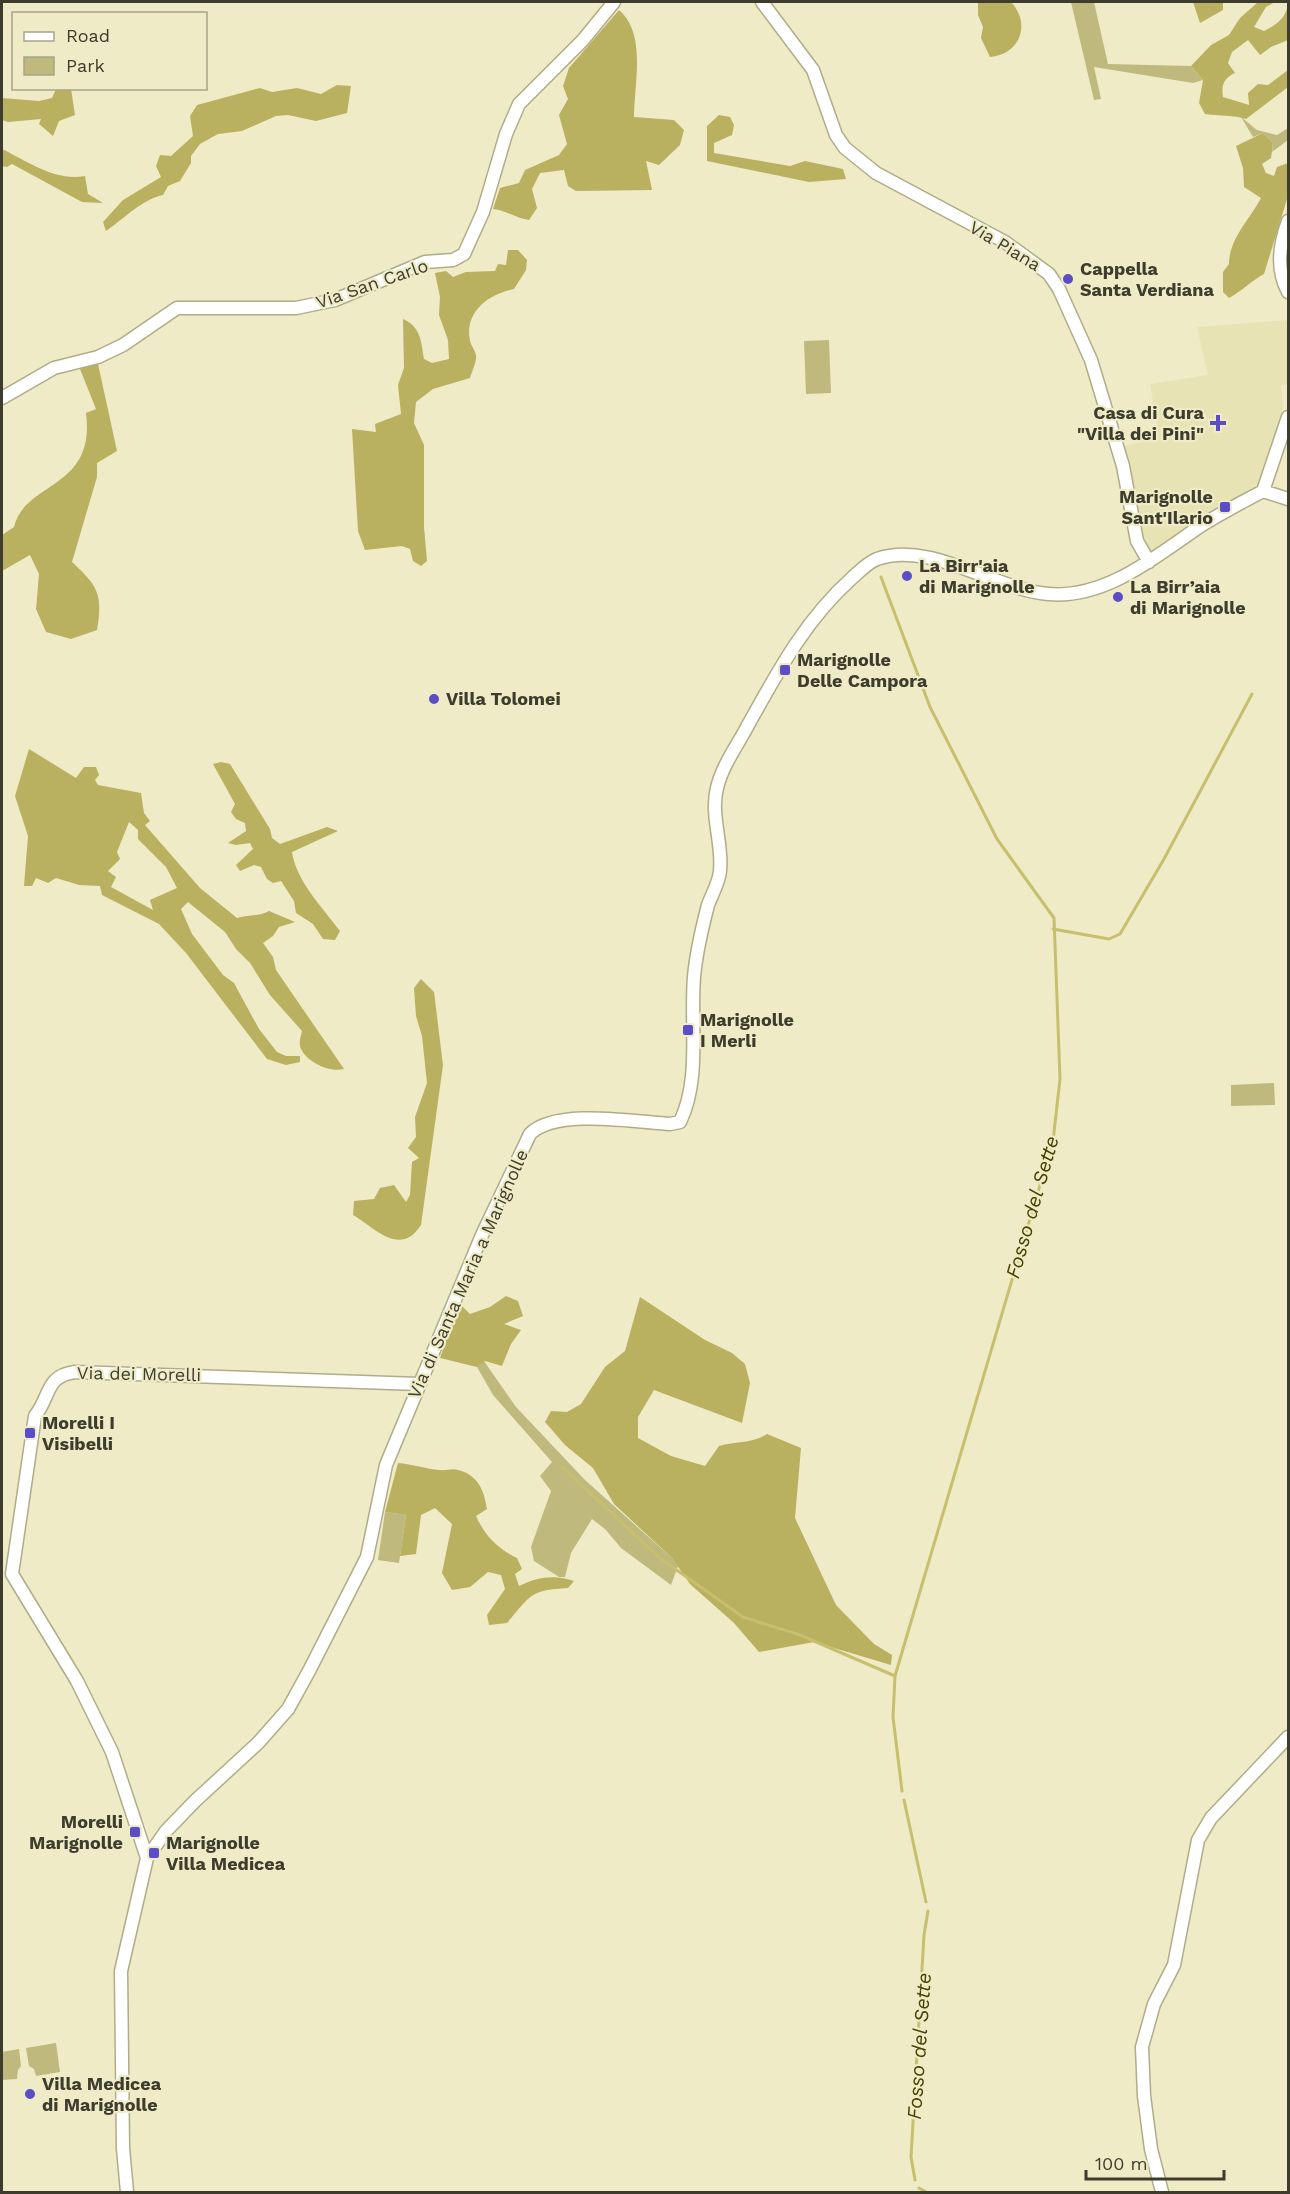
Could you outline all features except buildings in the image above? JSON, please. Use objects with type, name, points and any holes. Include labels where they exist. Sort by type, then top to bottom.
[{"type":"street","name":"Via San Carlo","points":[[2,398],[54,368],[98,357],[123,345],[177,308],[296,309],[335,300],[425,262],[453,260],[464,254],[483,212],[506,134],[519,104],[583,40],[614,2]]},
{"type":"street","name":"Via Piana","points":[[762,2],[813,70],[836,135],[845,148],[876,173],[1005,242],[1049,274],[1059,289],[1091,360],[1123,466],[1137,541],[1149,562]]},
{"type":"street","points":[[1288,221],[1279,257],[1279,269],[1288,292]]},
{"type":"street","points":[[1288,417],[1263,492],[1288,499]]},
{"type":"street","name":"Via di Santa Maria a Marignolle","points":[[127,2193],[123,2148],[121,1971],[147,1858],[180,1816],[258,1743],[288,1709],[367,1557],[386,1465],[482,1235],[530,1134],[538,1126],[550,1122],[597,1119],[670,1125],[680,1122],[686,1109],[690,1084],[694,975],[709,904],[720,874],[715,818],[717,788],[726,764],[780,668],[819,612],[870,562],[886,557],[909,555],[1050,595],[1088,590],[1121,577],[1149,562],[1218,515],[1263,492]]},
{"type":"street","name":"Via dei Morelli","points":[[147,1858],[112,1752],[77,1681],[7,1575],[35,1416],[44,1404],[51,1384],[60,1375],[75,1372],[125,1372],[419,1384]]},
{"type":"street","points":[[1162,2193],[1151,2149],[1144,2096],[1142,2047],[1154,2004],[1174,1965],[1198,1840],[1218,1810],[1288,1737]]},
{"type":"shaded area","points":[[978,2],[1011,2],[1021,19],[1020,36],[1016,44],[1001,55],[990,57],[981,38],[983,27],[978,15]]},
{"type":"shaded area","points":[[1193,2],[1223,2],[1223,10],[1200,23]]},
{"type":"shaded area","points":[[1258,2],[1275,2],[1266,7],[1254,27],[1264,31],[1281,20],[1288,2],[1288,40],[1271,47],[1260,55],[1248,40],[1232,52],[1228,63],[1235,73],[1224,82],[1223,97],[1249,105],[1248,93],[1258,84],[1268,85],[1288,70],[1288,87],[1246,119],[1205,114],[1199,103],[1203,80],[1191,66],[1211,45],[1229,35],[1240,18]]},
{"type":"shaded area","points":[[619,10],[628,20],[636,46],[637,75],[634,117],[674,120],[684,130],[680,145],[659,165],[646,161],[652,190],[576,191],[568,186],[564,170],[540,173],[532,189],[537,208],[529,220],[493,209],[500,188],[519,183],[525,170],[559,155],[567,144],[559,115],[568,99],[563,86],[569,68]]},
{"type":"shaded area","points":[[337,85],[351,86],[347,113],[316,121],[288,115],[276,116],[242,131],[218,134],[200,144],[191,156],[191,163],[180,181],[168,186],[163,195],[140,205],[106,231],[103,222],[123,200],[161,177],[156,166],[160,155],[171,156],[193,136],[190,116],[197,105],[260,88],[272,92],[297,88],[321,94]]},
{"type":"shaded area","points":[[56,90],[71,90],[75,115],[59,121],[53,136],[39,124],[41,119],[8,122],[2,120],[2,98],[39,101],[52,98]]},
{"type":"shaded area","points":[[719,115],[730,117],[734,125],[732,135],[714,143],[714,153],[790,166],[805,161],[843,169],[846,179],[809,182],[707,161],[707,126]]},
{"type":"shaded area","points":[[1263,133],[1273,143],[1271,158],[1262,164],[1266,173],[1274,176],[1277,167],[1288,163],[1288,196],[1264,274],[1229,298],[1223,292],[1223,272],[1229,264],[1236,238],[1261,198],[1244,187],[1243,168],[1236,146]]},
{"type":"shaded area","points":[[2,149],[53,173],[63,176],[85,176],[88,194],[103,203],[82,202],[12,164],[7,167],[2,166]]},
{"type":"shaded area","points":[[508,250],[518,250],[527,260],[526,270],[514,289],[495,295],[474,313],[469,331],[476,357],[470,378],[433,389],[416,402],[414,423],[424,445],[424,527],[427,561],[421,566],[413,561],[410,549],[402,546],[365,550],[358,531],[352,429],[376,432],[375,424],[401,414],[398,385],[404,368],[403,319],[417,330],[424,359],[432,363],[449,359],[448,340],[439,315],[440,297],[435,273],[446,271],[453,277],[466,272],[495,271],[498,264],[506,265]]},
{"type":"shaded area","name":"Casa di Cura \"Villa dei Pini\"","points":[[1288,320],[1288,380],[1287,384],[1281,385],[1283,408],[1276,443],[1256,491],[1204,517],[1150,552],[1143,543],[1119,447],[1159,438],[1150,384],[1208,375],[1197,327]]},
{"type":"shaded area","points":[[98,364],[117,451],[97,463],[97,477],[72,562],[88,578],[99,599],[97,630],[71,639],[46,632],[36,609],[39,574],[30,555],[2,571],[2,535],[14,527],[21,512],[31,501],[71,471],[81,457],[86,438],[86,413],[96,409],[80,369]]},
{"type":"shaded area","points":[[29,749],[76,778],[84,767],[96,767],[99,775],[95,780],[98,785],[141,793],[144,813],[150,821],[145,825],[200,888],[237,918],[269,911],[295,922],[279,927],[273,936],[263,943],[273,957],[276,970],[344,1069],[331,1069],[318,1065],[306,1056],[300,1046],[302,1031],[270,995],[250,963],[236,949],[225,932],[188,902],[181,909],[192,934],[223,975],[234,983],[259,1029],[277,1052],[286,1056],[300,1056],[300,1062],[286,1065],[267,1059],[186,953],[159,924],[102,895],[100,886],[79,885],[56,878],[48,883],[36,878],[32,886],[24,886],[28,836],[15,796]],"holes":[[[129,822],[138,830],[138,839],[166,867],[177,888],[150,900],[153,910],[111,887],[116,877],[108,871],[120,859],[117,852]]]},
{"type":"shaded area","points":[[221,762],[230,764],[270,829],[272,838],[280,844],[327,827],[338,831],[292,852],[304,884],[340,931],[335,940],[323,939],[313,924],[296,913],[294,901],[281,881],[273,883],[267,879],[261,867],[254,865],[240,871],[236,865],[253,849],[250,843],[236,845],[228,843],[246,831],[245,823],[236,819],[231,812],[235,804],[213,764]]},
{"type":"shaded area","points":[[421,979],[434,992],[443,1065],[421,1225],[413,1235],[396,1240],[378,1232],[353,1215],[354,1201],[374,1199],[380,1188],[394,1185],[406,1202],[410,1195],[412,1162],[419,1158],[408,1148],[416,1137],[415,1117],[427,1083],[422,1036],[416,1016],[414,988]]},
{"type":"shaded area","points":[[506,1296],[518,1301],[523,1316],[504,1324],[521,1330],[511,1344],[502,1366],[485,1361],[477,1367],[440,1358],[459,1303],[470,1314],[490,1307]]},
{"type":"shaded area","points":[[640,1297],[705,1340],[732,1353],[745,1364],[750,1383],[742,1423],[654,1390],[638,1417],[638,1438],[671,1456],[705,1466],[719,1446],[750,1441],[767,1434],[801,1448],[795,1518],[836,1605],[874,1644],[892,1655],[891,1665],[814,1642],[759,1652],[734,1623],[690,1584],[672,1558],[614,1504],[593,1468],[565,1445],[545,1422],[551,1411],[567,1412],[581,1404],[605,1367],[625,1351]]},
{"type":"shaded area","points":[[398,1463],[442,1470],[456,1469],[465,1472],[479,1484],[487,1509],[476,1516],[493,1541],[517,1558],[522,1569],[515,1574],[519,1586],[546,1577],[574,1581],[568,1588],[546,1590],[532,1596],[507,1623],[489,1625],[487,1615],[505,1589],[501,1575],[488,1572],[470,1587],[452,1590],[442,1573],[452,1524],[435,1508],[421,1515],[416,1554],[400,1556],[406,1515],[385,1512]]},
{"type":"green space","points":[[1071,2],[1094,2],[1108,64],[1191,66],[1203,80],[1193,83],[1094,67],[1101,99],[1094,100]]},
{"type":"green space","points":[[1241,117],[1257,130],[1277,135],[1288,128],[1288,140],[1272,152],[1273,143],[1263,133],[1253,137]]},
{"type":"green space","points":[[829,340],[831,393],[806,394],[804,341]]},
{"type":"green space","points":[[1274,1083],[1275,1105],[1231,1106],[1231,1085]]},
{"type":"green space","points":[[484,1361],[516,1407],[585,1480],[672,1558],[678,1566],[671,1585],[621,1548],[605,1529],[592,1519],[571,1553],[565,1577],[559,1577],[534,1561],[531,1547],[551,1491],[540,1476],[552,1462],[493,1395],[477,1367]]},
{"type":"green space","points":[[385,1512],[406,1515],[399,1563],[378,1560]]},
{"type":"green space","points":[[56,2043],[60,2072],[36,2076],[34,2069],[29,2066],[26,2048]]},
{"type":"green space","points":[[19,2049],[21,2066],[17,2079],[2,2080],[2,2052]]},
{"type":"waterway","name":"Fosso del Sette","points":[[881,577],[930,707],[997,839],[1054,918],[1060,1079],[1053,1141],[895,1676],[893,1717],[902,1791]]},
{"type":"waterway","points":[[1053,929],[1109,939],[1120,934],[1164,859],[1252,694]]},
{"type":"waterway","points":[[562,1467],[661,1559],[743,1617],[800,1635],[895,1676]]},
{"type":"waterway","name":"Fosso del Sette","points":[[904,1800],[926,1902]]},
{"type":"waterway","name":"Fosso del Sette","points":[[915,2180],[911,2157],[924,1935],[928,1911]]},
{"type":"waterway","name":"Fosso del Sette","points":[[919,2188],[926,2192]]},
{"type":"place","name":"Cappella Santa Verdiana","points":[[1068,279]]},
{"type":"place","name":"Casa di Cura \"Villa dei Pini\"","points":[[1218,423]]},
{"type":"place","name":"Marignolle Sant'Ilario","points":[[1225,507]]},
{"type":"place","name":"La Birr'aia di Marignolle","points":[[907,576]]},
{"type":"place","name":"La Birr’aia di Marignolle","points":[[1118,597]]},
{"type":"place","name":"Marignolle Delle Campora","points":[[785,670]]},
{"type":"place","name":"Villa Tolomei","points":[[434,699]]},
{"type":"place","name":"Marignolle I Merli","points":[[688,1030]]},
{"type":"place","name":"Morelli I Visibelli","points":[[30,1433]]},
{"type":"place","name":"Morelli Marignolle","points":[[135,1832]]},
{"type":"place","name":"Marignolle Villa Medicea","points":[[154,1853]]},
{"type":"place","name":"Villa Medicea di Marignolle","points":[[30,2094]]}]
